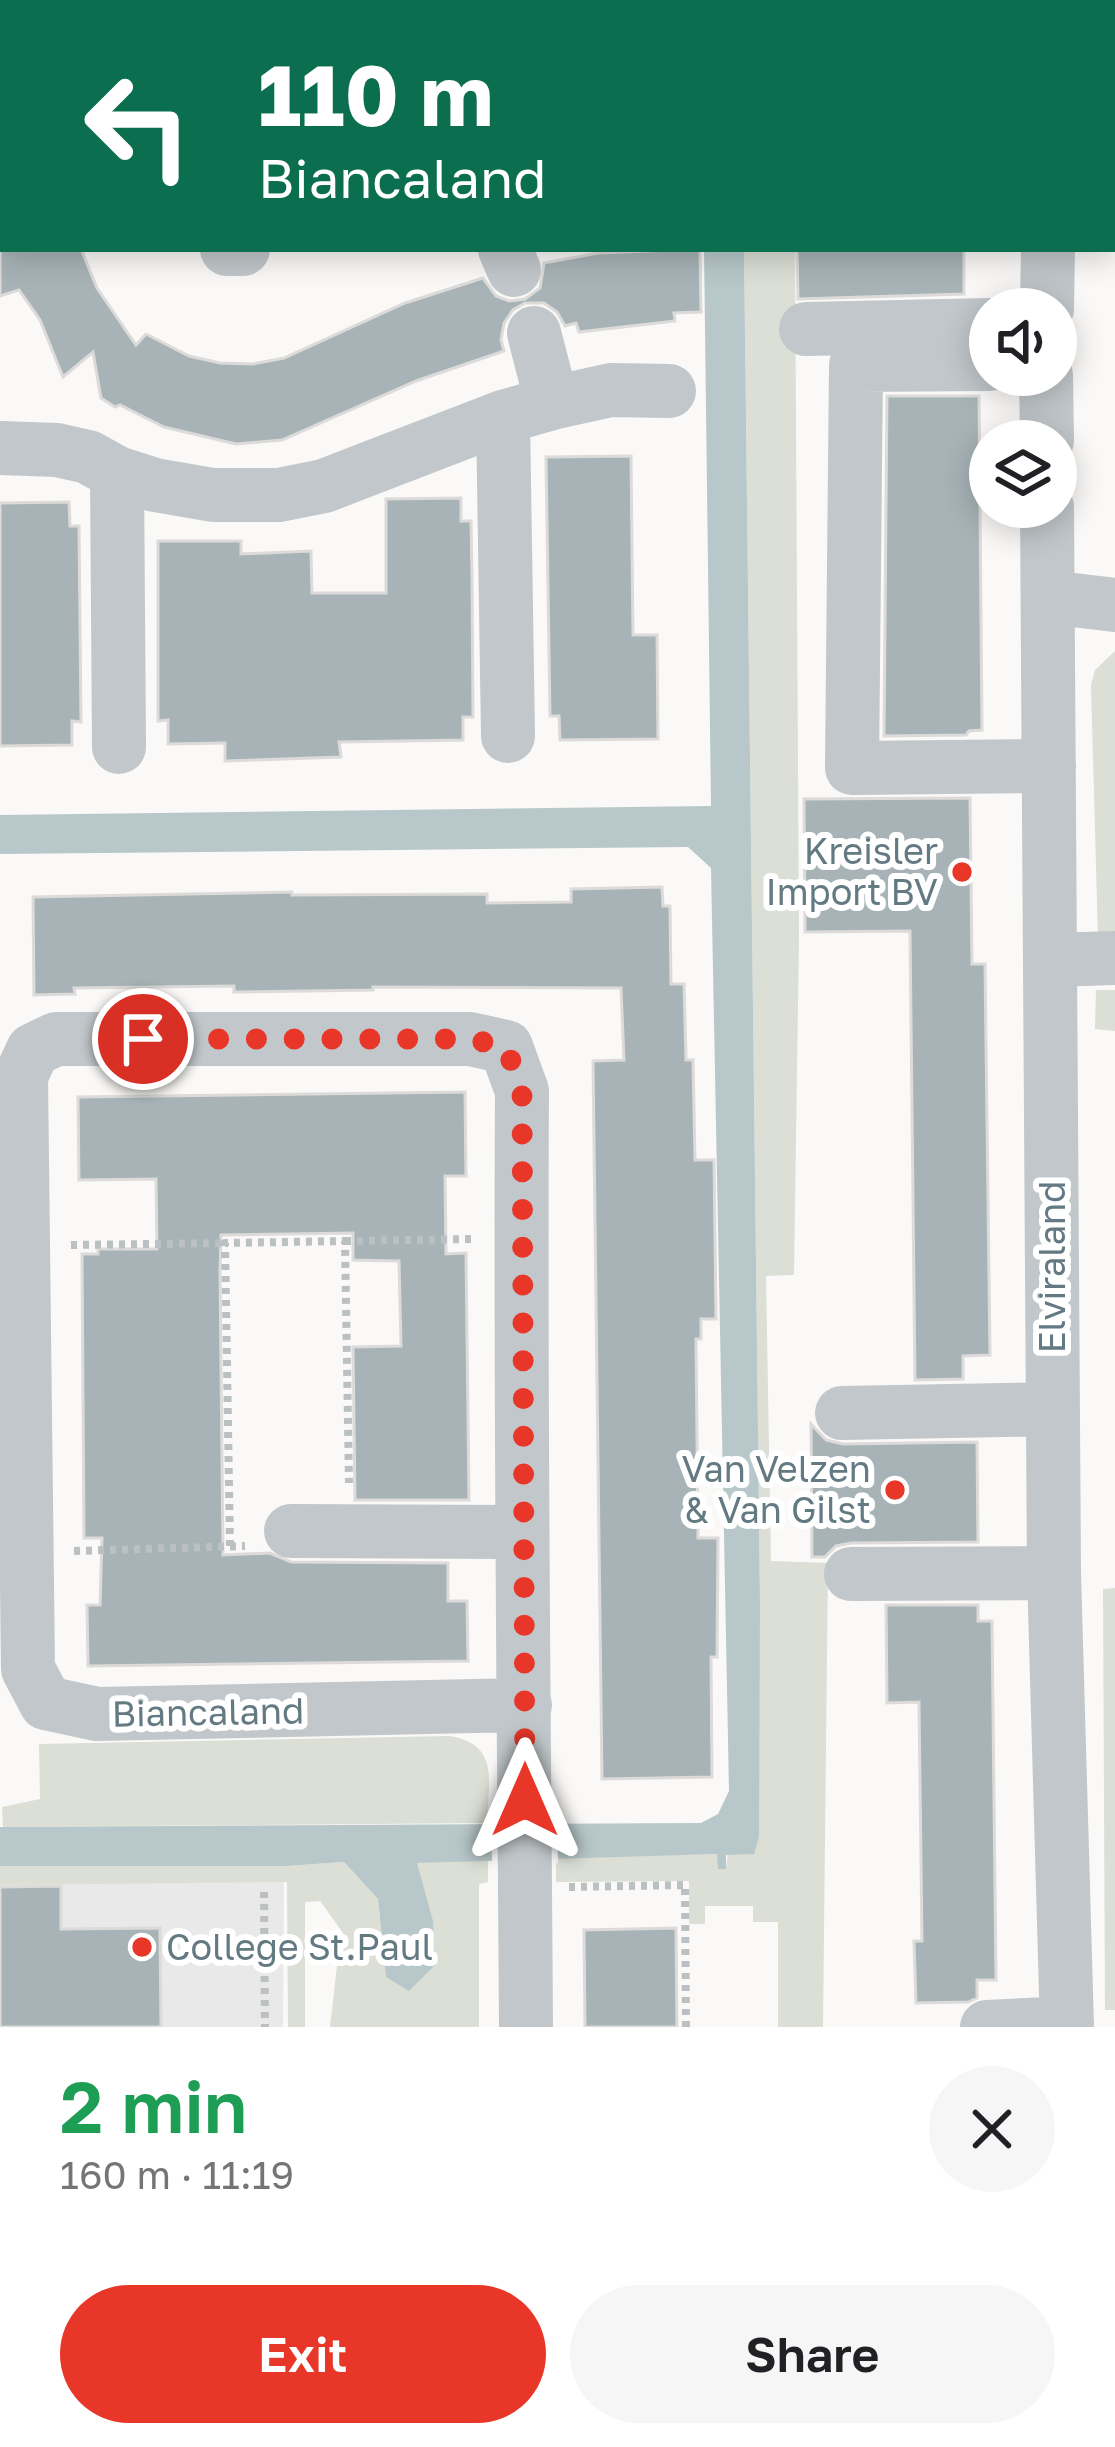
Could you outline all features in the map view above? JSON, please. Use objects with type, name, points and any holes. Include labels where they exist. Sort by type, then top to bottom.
[{"type":"street","points":[[1047,288],[1048,252]]},
{"type":"street","points":[[806,329],[969,325]]},
{"type":"street","points":[[508,736],[534,332]]},
{"type":"street","points":[[969,364],[856,365],[852,768],[1049,766]]},
{"type":"street","points":[[0,448],[57,450],[88,457],[155,485],[213,495],[279,495],[324,486],[528,410],[611,390],[669,391]]},
{"type":"street","points":[[117,472],[119,747]]},
{"type":"street","name":"Elviraland","points":[[1047,528],[1054,1573],[1066,2025]]},
{"type":"street","points":[[1048,597],[1115,605]]},
{"type":"street","points":[[1051,960],[1115,958]]},
{"type":"street","name":"Biancaland","points":[[525,1705],[97,1714],[46,1703],[28,1669],[21,1076],[32,1050],[56,1039],[470,1039],[506,1047],[522,1091],[522,1532],[525,1705],[526,2027]]},
{"type":"street","points":[[842,1414],[1053,1409]]},
{"type":"street","points":[[291,1531],[522,1532]]},
{"type":"street","points":[[851,1574],[1054,1573]]},
{"type":"street","points":[[987,2027],[1066,2025]]},
{"type":"path","points":[[22,1245],[521,1238]]},
{"type":"path","points":[[345,1241],[350,1531]]},
{"type":"path","points":[[26,1553],[230,1546],[226,1243]]},
{"type":"path","points":[[525,1885],[685,1885],[686,2027]]},
{"type":"path","points":[[265,1892],[265,2027]]},
{"type":"shaded area","points":[[704,252],[744,252],[760,1600],[759,1837],[754,1854],[726,1855],[726,1869],[718,1869],[717,1854],[417,1863],[433,1921],[435,1965],[409,1991],[386,1977],[378,1899],[344,1862],[0,1866],[0,1827],[701,1823],[718,1814],[729,1791],[711,868],[688,847],[0,854],[0,815],[711,806]]},
{"type":"shaded area","points":[[744,252],[795,252],[799,937],[794,1275],[766,1276],[771,1561],[828,1563],[823,2027],[778,2027],[778,1922],[753,1922],[753,1906],[705,1906],[705,1924],[689,1924],[689,1881],[556,1882],[556,1857],[718,1854],[726,1868],[760,1600]]},
{"type":"shaded area","points":[[1115,651],[1115,937],[1098,938],[1091,685],[1095,670]]},
{"type":"shaded area","points":[[1096,990],[1115,990],[1115,1031],[1095,1029]]},
{"type":"shaded area","points":[[1115,1588],[1115,2010],[1105,2010],[1103,1589]]},
{"type":"shaded area","points":[[450,1736],[466,1741],[484,1757],[489,1780],[487,1823],[3,1827],[2,1807],[40,1799],[39,1744]]},
{"type":"shaded area","points":[[488,1858],[488,1882],[479,1884],[479,2027],[330,2027],[341,1930],[320,1901],[305,1902],[305,2027],[288,2027],[287,1882],[0,1885],[0,1866],[344,1862],[378,1899],[386,1976],[416,1863]]},
{"type":"shaded area","name":"College St.Paul","points":[[0,1866],[284,1866],[283,2027],[0,2027]]},
{"type":"pier","points":[[491,1817],[557,1817],[558,1863],[492,1864]]},
{"type":"building","points":[[0,252],[82,252],[97,288],[136,345],[146,334],[189,356],[253,364],[284,358],[405,303],[483,278],[496,296],[509,301],[525,299],[540,288],[544,263],[598,253],[700,252],[701,312],[674,313],[675,321],[579,332],[576,323],[565,326],[544,303],[525,303],[504,323],[504,351],[416,381],[282,440],[236,444],[164,427],[101,398],[93,352],[63,377],[40,320],[19,290],[0,296]]},
{"type":"building","points":[[797,252],[964,252],[964,294],[798,299]]},
{"type":"building","points":[[887,396],[979,396],[979,420],[969,420],[969,528],[980,528],[982,730],[966,735],[884,736]]},
{"type":"building","points":[[631,456],[633,635],[657,635],[658,739],[560,740],[559,716],[550,716],[546,457]]},
{"type":"building","points":[[461,498],[461,521],[471,521],[472,575],[473,717],[463,717],[463,740],[339,742],[341,757],[225,761],[225,743],[168,744],[168,720],[158,721],[158,541],[241,541],[241,554],[311,551],[312,593],[386,593],[386,499]]},
{"type":"building","points":[[69,502],[70,526],[79,526],[81,722],[72,721],[72,745],[0,746],[0,503]]},
{"type":"building","points":[[970,798],[972,964],[985,964],[990,1355],[963,1356],[963,1379],[915,1380],[910,931],[805,932],[804,799]]},
{"type":"building","points":[[662,887],[663,906],[670,906],[671,984],[684,984],[686,1060],[693,1060],[695,1160],[714,1160],[716,1319],[701,1319],[701,1339],[696,1339],[698,1538],[718,1538],[717,1657],[711,1657],[712,1777],[602,1779],[593,1061],[624,1060],[621,988],[234,992],[234,986],[74,988],[75,994],[34,995],[33,897],[292,892],[487,894],[487,903],[571,902],[571,889]]},
{"type":"building","points":[[465,1092],[466,1176],[445,1176],[446,1254],[466,1253],[469,1500],[355,1500],[353,1347],[401,1346],[399,1261],[353,1260],[353,1233],[221,1235],[220,1272],[223,1555],[270,1553],[291,1562],[448,1563],[448,1601],[467,1601],[468,1661],[88,1666],[87,1605],[100,1605],[102,1538],[84,1538],[82,1254],[98,1254],[98,1249],[157,1249],[156,1179],[79,1180],[78,1097]]},
{"type":"building","name":"Van Velzen & Van Gilst","points":[[811,1424],[826,1440],[843,1444],[977,1442],[978,1542],[851,1543],[836,1546],[825,1557],[812,1557]]},
{"type":"building","points":[[886,1605],[978,1605],[978,1621],[992,1621],[996,1980],[977,1980],[977,1998],[968,2002],[916,2003],[914,1941],[922,1941],[919,1702],[887,1703]]},
{"type":"building","points":[[61,1886],[61,1929],[160,1928],[161,2027],[0,2027],[0,1887]]},
{"type":"building","points":[[676,1928],[677,2027],[585,2027],[584,1930]]},
{"type":"place","name":"Kreisler Import BV","points":[[962,872]]},
{"type":"place","name":"Van Velzen & Van Gilst","points":[[895,1490]]},
{"type":"place","name":"College St.Paul","points":[[142,1947]]},
{"type":"route","points":[[143,1039],[470,1039],[506,1047],[522,1091],[525,1800]]}]
